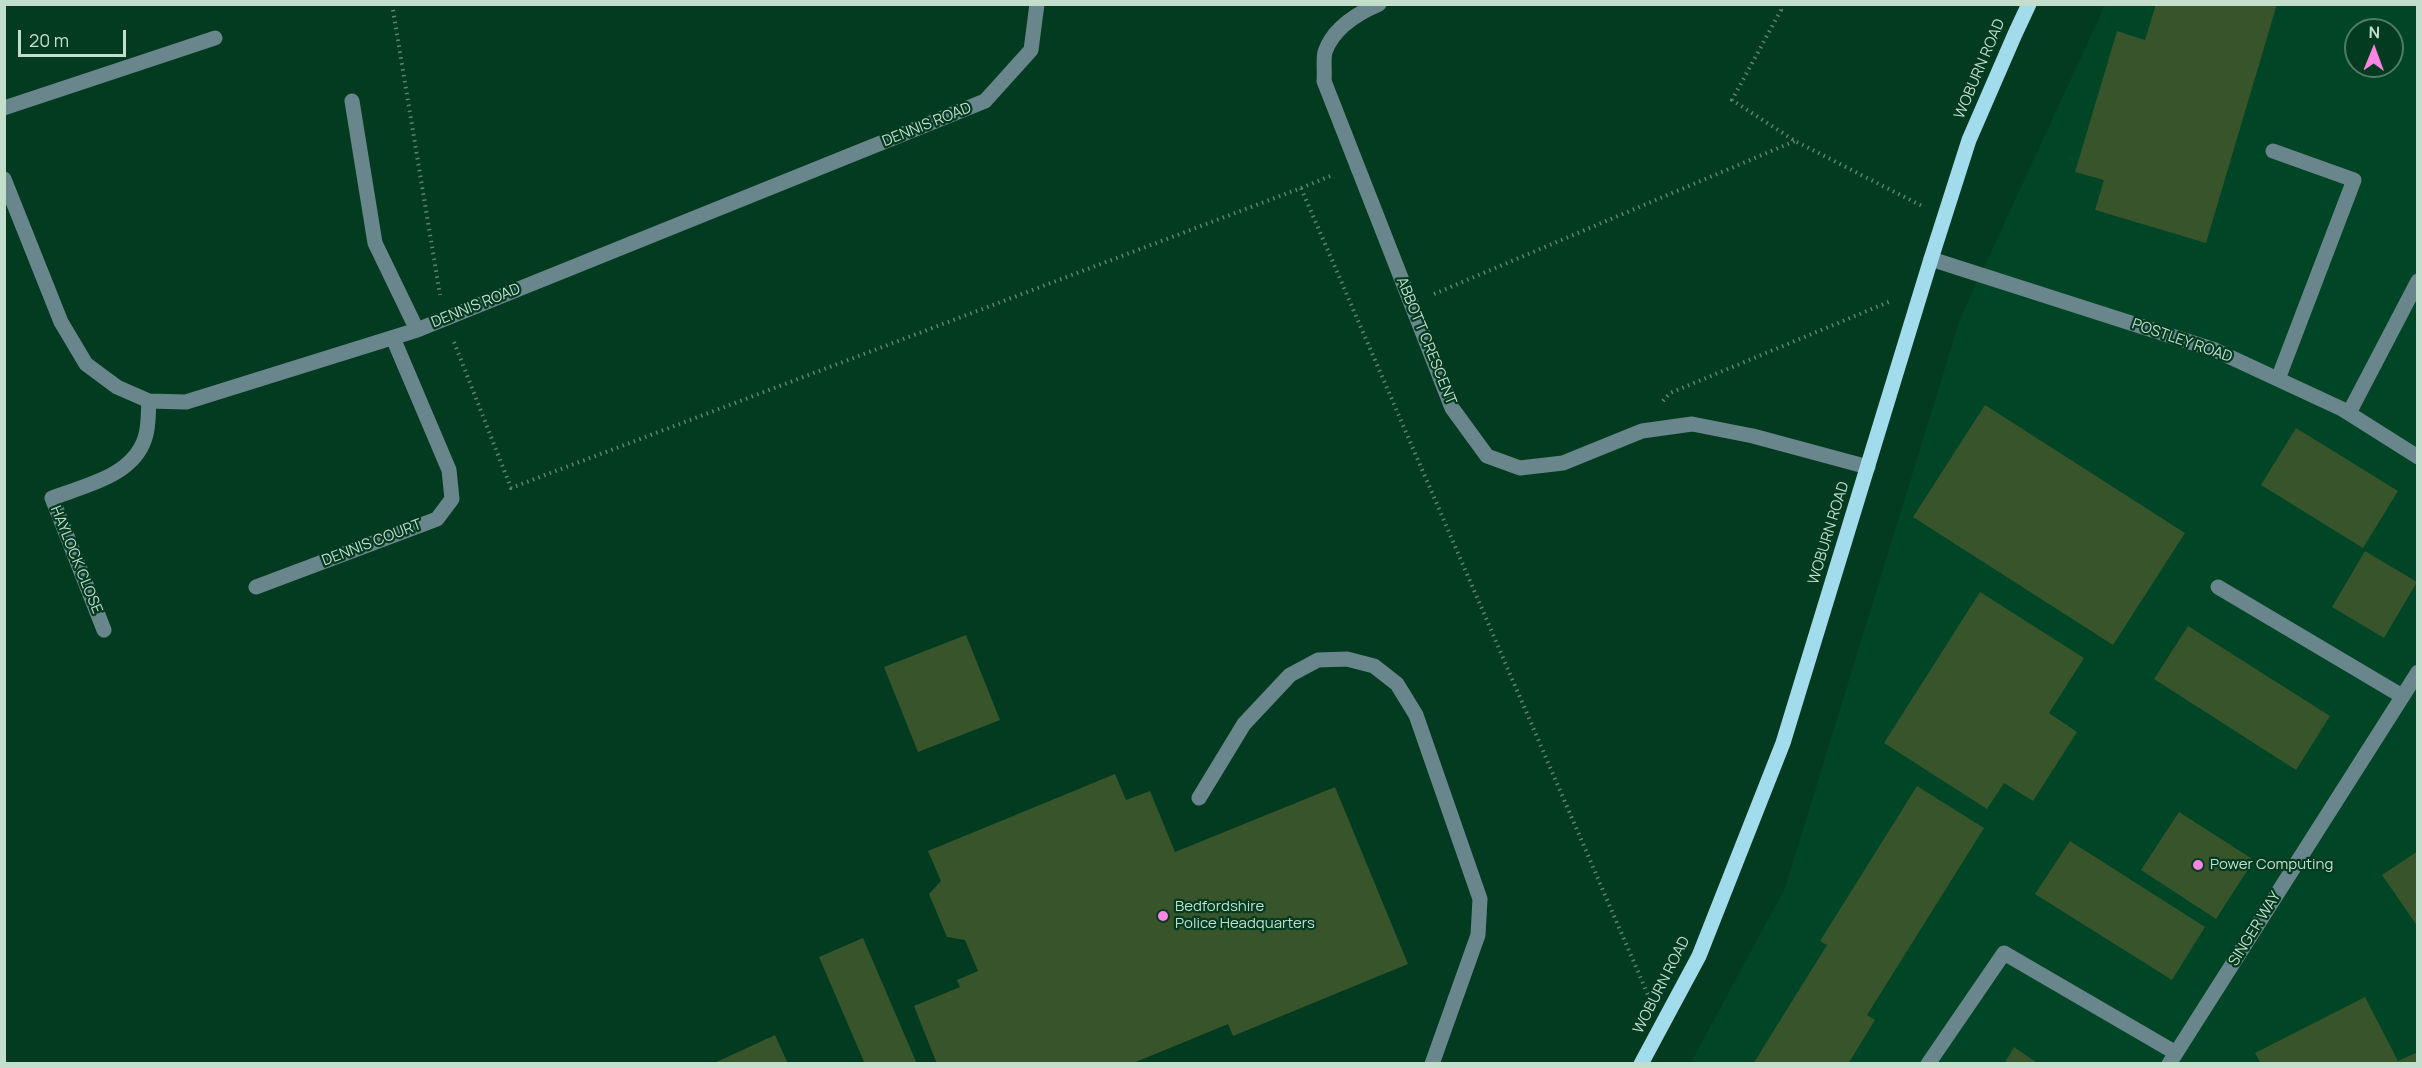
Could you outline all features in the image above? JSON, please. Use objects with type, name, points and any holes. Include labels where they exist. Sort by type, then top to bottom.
[{"type":"main road","name":"WOBURN ROAD","points":[[1641,1064],[1699,956],[1783,743],[1969,140],[2029,4]]},
{"type":"street","name":"DENNIS ROAD","points":[[4,179],[9,206],[61,322],[86,364],[117,387],[149,401],[186,402],[417,330],[985,101],[1031,50],[1037,4]]},
{"type":"street","name":"ABBOTT CRESCENT","points":[[1379,4],[1363,11],[1341,28],[1325,52],[1324,81],[1452,408],[1487,456],[1520,468],[1563,464],[1642,431],[1692,424],[1753,436],[1868,467]]},
{"type":"street","points":[[4,108],[215,38]]},
{"type":"street","points":[[352,102],[375,243],[417,330]]},
{"type":"street","points":[[2273,151],[2354,180],[2278,379]]},
{"type":"street","name":"POSTLEY ROAD","points":[[1931,260],[2215,350],[2349,414],[2418,457]]},
{"type":"street","points":[[2349,414],[2418,281]]},
{"type":"street","name":"DENNIS COURT","points":[[256,587],[437,519],[452,499],[449,470],[393,338]]},
{"type":"street","name":"HAYLOCK CLOSE","points":[[104,630],[52,498],[113,475],[135,460],[146,437],[149,401]]},
{"type":"street","points":[[2218,587],[2402,696]]},
{"type":"street","points":[[1199,798],[1244,724],[1290,675],[1318,660],[1347,659],[1374,666],[1397,684],[1416,715],[1480,899],[1478,934],[1432,1064]]},
{"type":"street","name":"SINGER WAY","points":[[2173,1058],[2418,672]]},
{"type":"street","points":[[1928,1064],[2004,953],[2173,1058]]},
{"type":"path","points":[[392,4],[444,319],[512,488],[1357,166]]},
{"type":"path","points":[[1779,4],[1781,10],[1732,100],[1795,141],[1944,217]]},
{"type":"path","points":[[1411,303],[1795,141]]},
{"type":"path","points":[[1301,188],[1661,1026]]},
{"type":"path","points":[[1642,431],[1670,393],[1922,288]]},
{"type":"shaded area","points":[[2105,5],[2417,5],[2417,1063],[1690,1064],[1785,888],[1960,319]]},
{"type":"building","points":[[2156,4],[2277,4],[2206,243],[2095,210],[2104,180],[2075,172],[2117,31],[2145,40]]},
{"type":"building","points":[[1985,405],[2185,533],[2113,645],[1913,517]]},
{"type":"building","points":[[2296,428],[2398,491],[2363,548],[2261,485]]},
{"type":"building","points":[[2365,551],[2417,582],[2384,638],[2332,607]]},
{"type":"building","points":[[1980,592],[2084,658],[2049,713],[2077,732],[2033,801],[2004,783],[1987,809],[1884,743]]},
{"type":"building","points":[[2188,626],[2330,716],[2296,770],[2154,679]]},
{"type":"building","points":[[966,635],[1000,720],[918,752],[884,667]]},
{"type":"building","name":"Bedfordshire Police Headquarters","points":[[1115,774],[1126,800],[1150,791],[1175,852],[1335,787],[1408,964],[1233,1036],[1228,1024],[1131,1064],[937,1064],[914,1006],[960,987],[957,980],[978,971],[965,940],[947,937],[929,894],[941,881],[928,851]]},
{"type":"building","points":[[1917,786],[1984,828],[1867,1015],[1875,1020],[1848,1064],[1753,1064],[1827,945],[1820,941]]},
{"type":"building","name":"Power Computing","points":[[2179,812],[2254,860],[2216,919],[2141,870]]},
{"type":"building","points":[[2070,841],[2205,927],[2172,980],[2035,894]]},
{"type":"building","points":[[2418,851],[2418,927],[2382,875]]},
{"type":"building","points":[[863,938],[917,1064],[865,1064],[819,957]]},
{"type":"building","points":[[2365,997],[2398,1061],[2418,1052],[2418,1064],[2261,1064],[2255,1053]]},
{"type":"building","points":[[775,1035],[788,1064],[712,1064]]},
{"type":"building","points":[[2014,1047],[2039,1064],[2004,1064]]},
{"type":"place","name":"Power Computing","points":[[2198,865]]},
{"type":"place","name":"Bedfordshire Police Headquarters","points":[[1163,916]]}]
